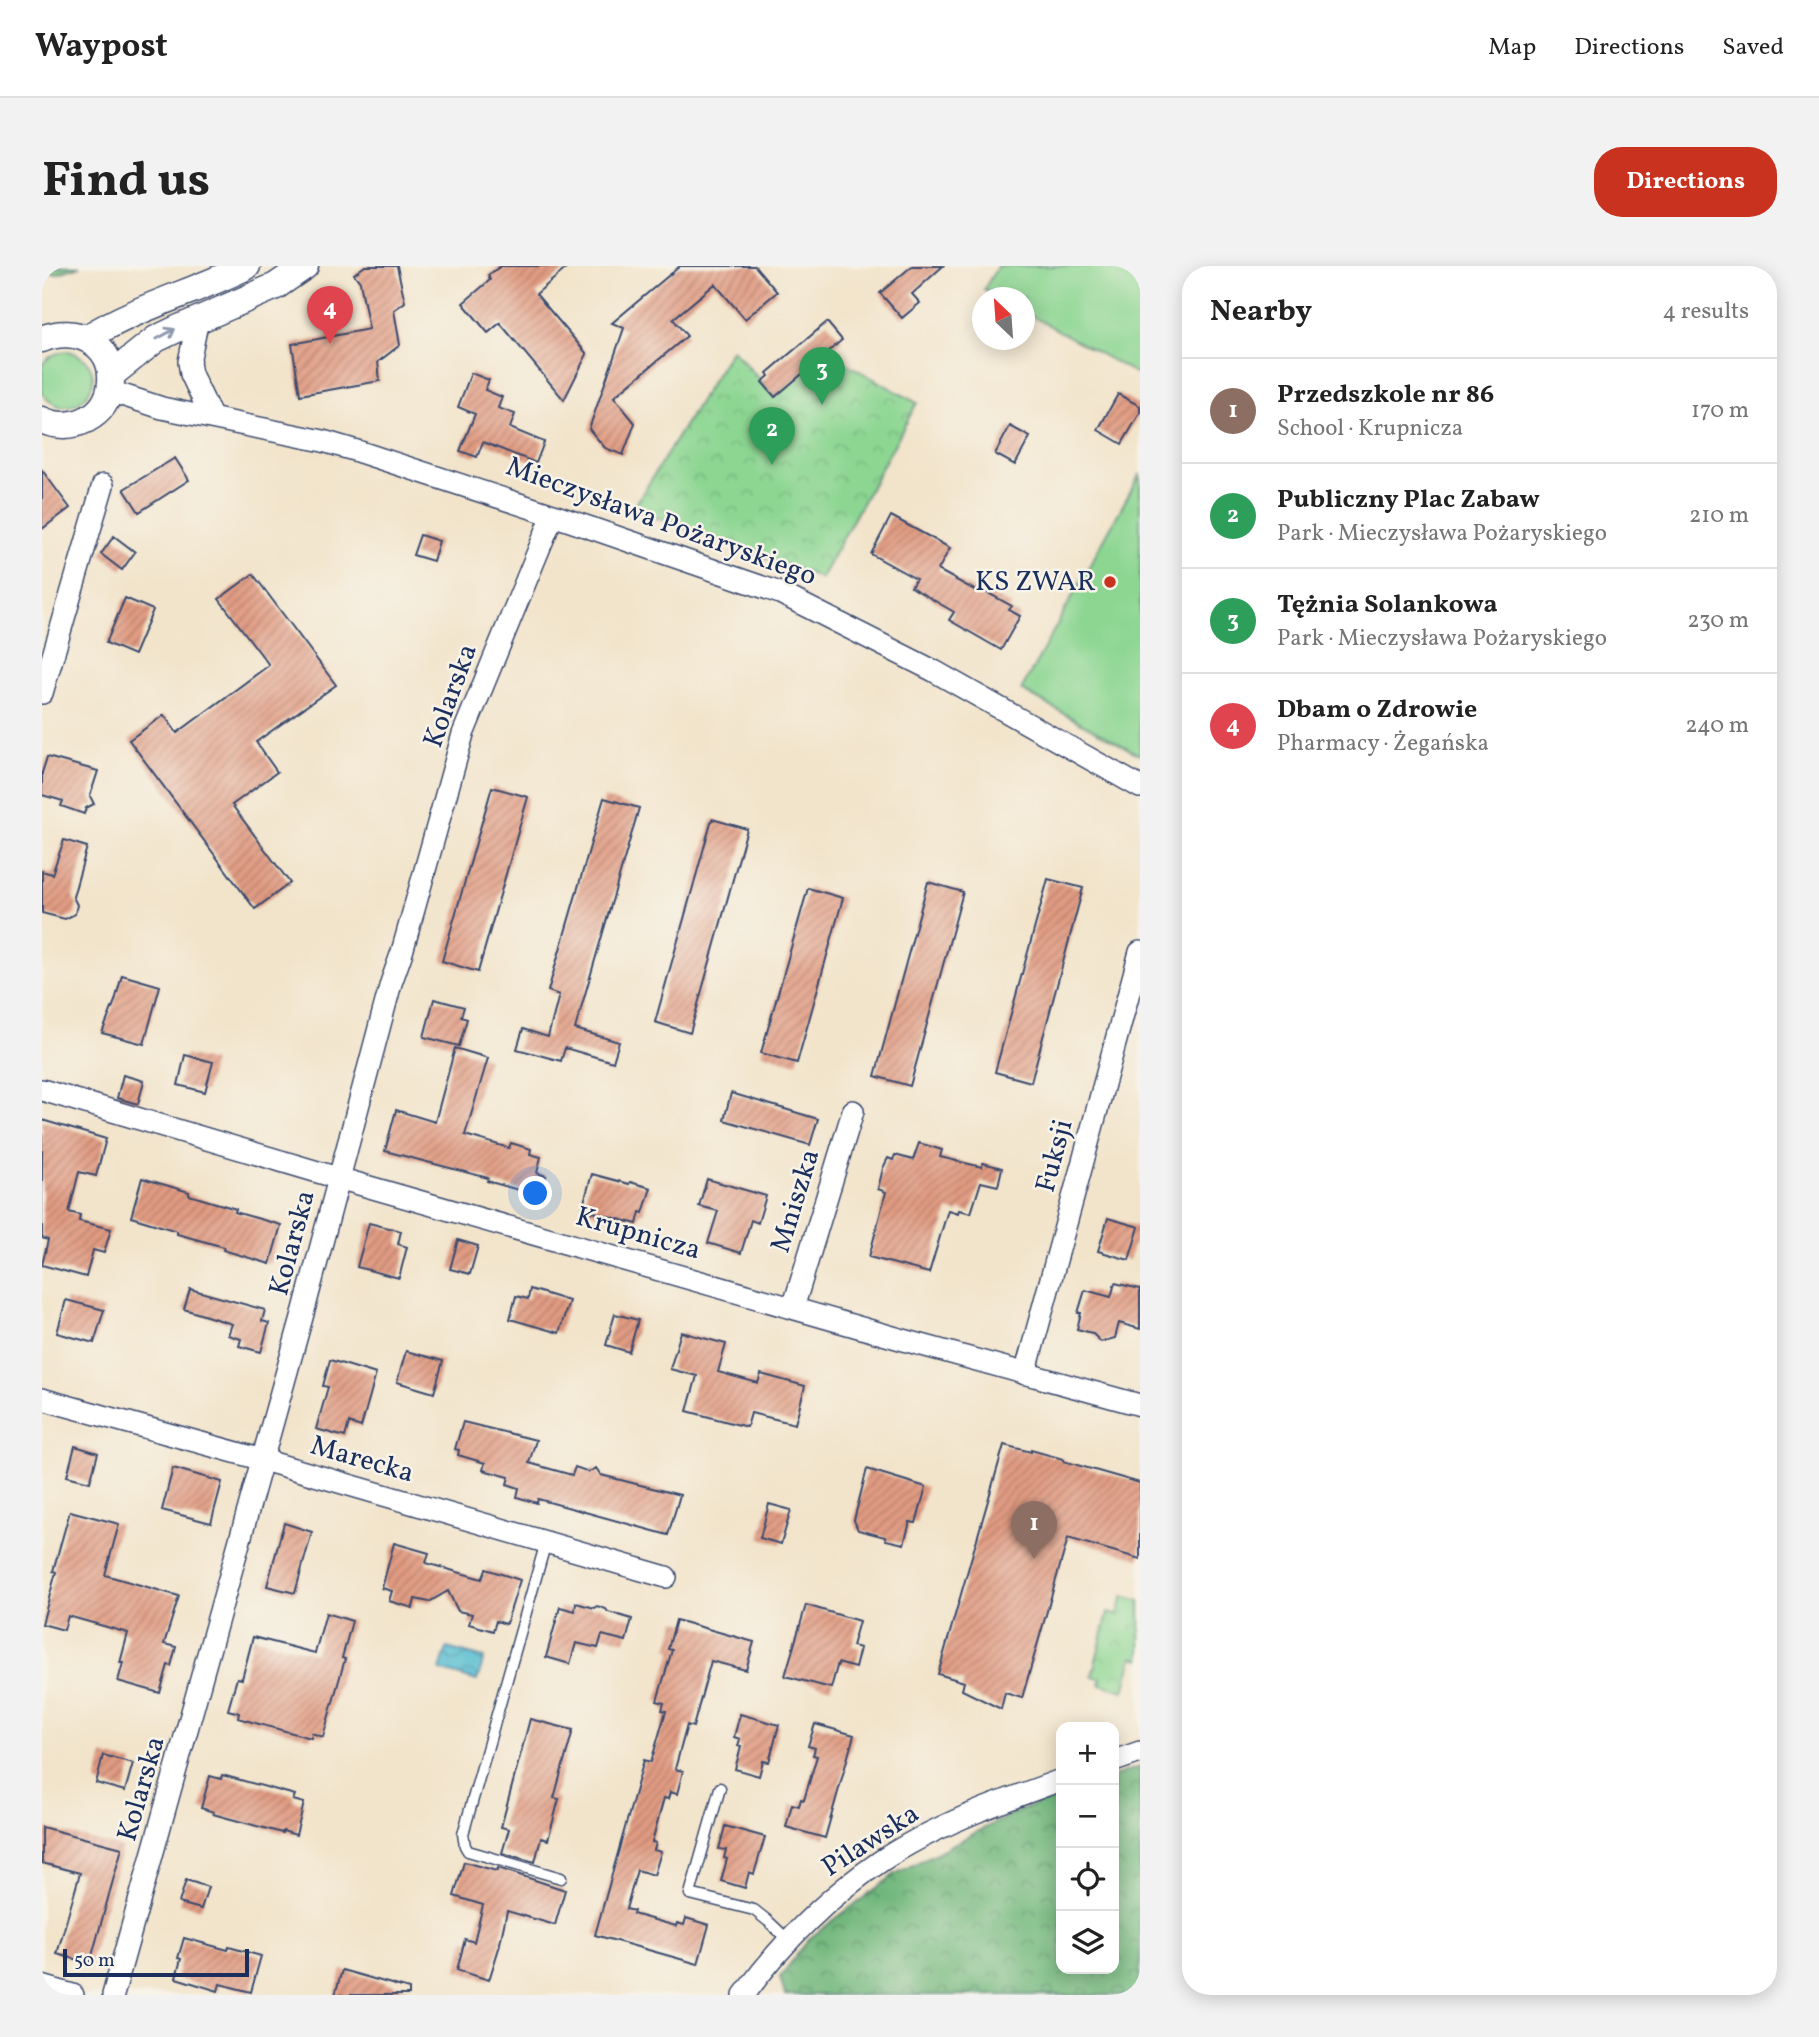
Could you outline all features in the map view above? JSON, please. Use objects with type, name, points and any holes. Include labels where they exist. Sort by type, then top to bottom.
[{"type":"street","points":[[87,338],[110,324],[247,266]]},
{"type":"street","points":[[111,383],[156,340],[276,286],[305,266]]},
{"type":"street","points":[[198,319],[189,362],[191,374],[211,416]]},
{"type":"street","points":[[42,339],[64,333],[87,338],[104,354],[109,363],[111,383],[104,404],[95,415],[69,426],[46,426]]},
{"type":"street","name":"Mieczysława Pożaryskiego","points":[[111,383],[162,408],[211,416],[357,450],[780,593],[934,671],[1140,787]]},
{"type":"street","points":[[42,693],[103,485]]},
{"type":"street","name":"Kolarska","points":[[113,1995],[263,1460],[391,983],[463,734],[553,515]]},
{"type":"street","name":"Fuksji","points":[[1025,1374],[1140,952]]},
{"type":"street","name":"Krupnicza","points":[[42,1090],[338,1178],[1140,1405]]},
{"type":"street","name":"Mniszka","points":[[793,1308],[853,1111]]},
{"type":"street","name":"Marecka","points":[[42,1399],[666,1577]]},
{"type":"street","points":[[1119,1759],[1140,1752]]},
{"type":"street","name":"Pilawska","points":[[744,1995],[789,1941],[831,1901],[881,1861],[944,1827],[1056,1782]]},
{"type":"street","points":[[42,1986],[73,1995]]},
{"type":"lane","points":[[546,1542],[463,1841],[468,1851],[561,1878]]},
{"type":"lane","points":[[720,1788],[690,1894],[754,1910],[789,1941]]},
{"type":"green space","points":[[42,266],[80,266],[56,274],[42,273]]},
{"type":"green space","points":[[998,266],[1140,266],[1140,376],[1035,318],[1035,287],[985,287]]},
{"type":"green space","points":[[732,349],[775,397],[827,353],[917,403],[821,578],[633,509]]},
{"type":"green space","points":[[69,351],[85,360],[92,371],[92,383],[87,394],[78,403],[66,406],[54,404],[42,393],[42,365],[54,355]]},
{"type":"green space","name":"KS ZWAR","points":[[1140,474],[1140,755],[1021,690]]},
{"type":"green space","points":[[1123,1596],[1140,1601],[1140,1659],[1133,1657],[1124,1691],[1100,1684],[1101,1678],[1092,1676],[1108,1613],[1118,1615]]},
{"type":"green space","points":[[1140,1767],[1140,1995],[785,1995],[780,1977],[810,1938],[895,1874],[1014,1813],[1056,1797],[1056,1974],[1119,1974],[1119,1774]]},
{"type":"water","points":[[447,1648],[484,1658],[477,1681],[440,1670]]},
{"type":"building","points":[[365,266],[397,266],[405,302],[394,310],[400,345],[378,362],[380,381],[300,395],[292,344],[369,329],[360,282],[354,274]]},
{"type":"building","points":[[501,266],[569,266],[536,294],[587,354],[564,400],[500,323],[488,333],[463,303],[490,280],[488,275]]},
{"type":"building","points":[[680,266],[755,266],[777,292],[745,319],[715,284],[673,319],[687,336],[614,397],[635,423],[623,455],[605,448],[589,429],[624,328],[612,323]]},
{"type":"building","points":[[912,266],[943,266],[912,294],[920,303],[902,318],[880,293]]},
{"type":"building","points":[[827,322],[842,340],[775,397],[762,382],[769,376],[767,373]]},
{"type":"building","points":[[471,373],[489,380],[485,390],[502,397],[498,408],[515,414],[510,428],[544,442],[536,463],[483,442],[477,457],[460,451],[475,414],[458,407]]},
{"type":"building","points":[[1118,394],[1140,406],[1140,413],[1122,444],[1098,430]]},
{"type":"building","points":[[1010,426],[1030,437],[1015,465],[995,454]]},
{"type":"building","points":[[175,458],[189,480],[139,512],[124,489]]},
{"type":"building","points":[[42,470],[70,508],[42,529]]},
{"type":"building","points":[[891,516],[950,548],[938,570],[978,592],[979,588],[1012,606],[1009,610],[1020,616],[1001,650],[949,620],[954,612],[911,587],[916,579],[871,554]]},
{"type":"building","points":[[420,535],[439,541],[433,561],[413,555]]},
{"type":"building","points":[[114,536],[135,552],[122,570],[101,554]]},
{"type":"building","points":[[253,574],[336,685],[256,742],[277,772],[232,805],[290,883],[255,909],[129,740],[164,715],[177,733],[269,665],[219,599]]},
{"type":"building","points":[[125,598],[153,610],[134,655],[106,643]]},
{"type":"building","points":[[47,757],[98,771],[90,796],[94,804],[86,808],[84,814],[61,806],[63,801],[42,795],[42,773]]},
{"type":"building","points":[[492,787],[528,797],[478,972],[442,961]]},
{"type":"building","points":[[604,798],[639,808],[575,1029],[619,1042],[613,1062],[565,1048],[561,1061],[517,1049],[523,1029],[548,1037],[559,995],[548,991]]},
{"type":"building","points":[[712,819],[747,829],[690,1033],[655,1022]]},
{"type":"building","points":[[64,840],[87,847],[73,897],[77,905],[75,914],[65,919],[42,913],[42,871],[52,874]]},
{"type":"building","points":[[1048,879],[1083,888],[1031,1082],[995,1072]]},
{"type":"building","points":[[928,882],[963,892],[910,1086],[875,1076]]},
{"type":"building","points":[[808,888],[843,898],[797,1063],[761,1053]]},
{"type":"building","points":[[122,975],[160,986],[144,1044],[102,1033]]},
{"type":"building","points":[[434,999],[464,1007],[461,1017],[467,1019],[459,1046],[424,1037]]},
{"type":"building","points":[[455,1048],[488,1058],[465,1135],[509,1148],[511,1143],[531,1149],[530,1154],[541,1157],[537,1173],[546,1176],[540,1196],[487,1181],[488,1178],[385,1151],[396,1110],[435,1122]]},
{"type":"building","points":[[185,1055],[213,1062],[205,1092],[178,1085]]},
{"type":"building","points":[[123,1075],[144,1081],[138,1104],[117,1098]]},
{"type":"building","points":[[731,1093],[818,1119],[810,1145],[724,1120]]},
{"type":"building","points":[[42,1120],[106,1139],[96,1176],[79,1172],[69,1212],[80,1215],[79,1221],[111,1229],[104,1253],[93,1250],[86,1277],[42,1265],[48,1240],[42,1238]]},
{"type":"building","points":[[919,1143],[942,1150],[940,1157],[982,1167],[983,1163],[1002,1168],[998,1186],[981,1182],[971,1213],[948,1210],[929,1273],[869,1257],[886,1192],[878,1189],[883,1168],[888,1158],[893,1160],[895,1155],[913,1160]]},
{"type":"building","points":[[592,1174],[651,1188],[637,1224],[582,1209]]},
{"type":"building","points":[[142,1178],[236,1209],[235,1212],[281,1225],[270,1264],[131,1217]]},
{"type":"building","points":[[707,1179],[766,1196],[758,1223],[751,1220],[741,1253],[708,1243],[718,1211],[699,1206]]},
{"type":"building","points":[[1108,1218],[1139,1227],[1129,1260],[1098,1251]]},
{"type":"building","points":[[369,1223],[401,1231],[398,1244],[407,1247],[399,1278],[357,1267]]},
{"type":"building","points":[[458,1240],[478,1246],[470,1274],[450,1269]]},
{"type":"building","points":[[1115,1283],[1140,1289],[1140,1329],[1119,1323],[1115,1338],[1101,1342],[1092,1333],[1077,1329],[1081,1313],[1078,1313],[1085,1290],[1111,1297]]},
{"type":"building","points":[[190,1289],[265,1310],[262,1321],[269,1323],[261,1352],[239,1346],[241,1339],[228,1335],[232,1324],[184,1309]]},
{"type":"building","points":[[530,1289],[569,1301],[559,1333],[510,1319],[516,1296],[528,1299]]},
{"type":"building","points":[[66,1300],[104,1310],[94,1343],[57,1333]]},
{"type":"building","points":[[615,1314],[638,1320],[629,1352],[606,1345]]},
{"type":"building","points":[[681,1332],[726,1344],[718,1372],[758,1383],[761,1374],[805,1386],[795,1424],[751,1413],[747,1427],[687,1411],[697,1376],[670,1369]]},
{"type":"building","points":[[406,1351],[443,1361],[434,1393],[397,1382]]},
{"type":"building","points":[[330,1360],[376,1374],[361,1427],[349,1423],[345,1437],[316,1429],[328,1387],[323,1386]]},
{"type":"building","points":[[463,1422],[536,1440],[529,1463],[572,1475],[575,1467],[589,1472],[596,1468],[601,1475],[680,1495],[668,1535],[538,1499],[537,1503],[517,1497],[519,1488],[507,1484],[509,1477],[483,1470],[485,1463],[458,1455],[459,1450],[455,1449]]},
{"type":"building","points":[[1004,1445],[1031,1450],[1140,1483],[1140,1559],[1068,1538],[1022,1698],[1005,1693],[1001,1709],[962,1690],[964,1682],[938,1674]]},
{"type":"building","points":[[75,1446],[98,1453],[90,1482],[67,1476]]},
{"type":"building","points":[[173,1468],[222,1482],[211,1523],[162,1510]]},
{"type":"building","points":[[867,1469],[926,1487],[916,1523],[910,1522],[904,1544],[858,1530],[854,1520]]},
{"type":"building","points":[[769,1504],[791,1510],[781,1544],[760,1538]]},
{"type":"building","points":[[70,1511],[119,1524],[105,1575],[179,1596],[164,1644],[176,1647],[160,1693],[118,1681],[128,1633],[68,1616],[64,1630],[42,1624]]},
{"type":"building","points":[[284,1523],[312,1532],[295,1593],[267,1586]]},
{"type":"building","points":[[394,1543],[429,1553],[426,1563],[482,1579],[486,1569],[520,1580],[506,1624],[496,1621],[493,1631],[469,1624],[472,1614],[458,1611],[448,1591],[429,1602],[415,1599],[413,1608],[389,1601],[392,1591],[382,1588]]},
{"type":"building","points":[[576,1603],[594,1608],[597,1606],[632,1619],[626,1641],[602,1635],[598,1648],[576,1643],[570,1664],[546,1657],[560,1607],[575,1611]]},
{"type":"building","points":[[806,1605],[859,1621],[852,1646],[860,1648],[855,1668],[838,1663],[831,1688],[785,1676]]},
{"type":"building","points":[[326,1613],[352,1621],[342,1658],[345,1659],[323,1737],[312,1733],[311,1738],[259,1724],[238,1718],[239,1713],[228,1710],[237,1678],[242,1679],[253,1637],[315,1653]]},
{"type":"building","points":[[676,1620],[754,1642],[746,1670],[711,1661],[693,1727],[687,1725],[675,1769],[683,1771],[677,1794],[670,1792],[668,1799],[664,1798],[652,1842],[656,1843],[654,1850],[661,1852],[654,1875],[637,1870],[626,1909],[634,1911],[633,1914],[676,1926],[677,1923],[684,1925],[686,1918],[709,1925],[698,1964],[595,1935],[644,1760],[651,1762],[666,1711],[662,1710],[664,1703],[657,1701],[672,1650],[668,1649]]},
{"type":"building","points":[[740,1714],[779,1725],[769,1762],[763,1761],[759,1776],[735,1769],[741,1747],[738,1746],[740,1739],[734,1737]]},
{"type":"building","points":[[530,1719],[573,1730],[554,1798],[559,1799],[548,1840],[541,1838],[535,1862],[502,1853],[509,1829],[501,1827]]},
{"type":"building","points":[[815,1724],[854,1735],[825,1838],[786,1827],[792,1804],[799,1806],[801,1799],[804,1800],[817,1756],[813,1755],[815,1748],[808,1746]]},
{"type":"building","points":[[103,1755],[133,1763],[125,1791],[96,1783]]},
{"type":"building","points":[[222,1775],[295,1795],[293,1800],[304,1803],[296,1835],[213,1814],[214,1812],[201,1808],[210,1776],[221,1779]]},
{"type":"building","points":[[725,1826],[765,1837],[754,1874],[749,1872],[745,1888],[721,1881],[727,1859],[724,1858],[726,1850],[719,1849]]},
{"type":"building","points":[[42,1827],[122,1848],[90,1963],[57,1954],[80,1873],[42,1863]]},
{"type":"building","points":[[464,1862],[497,1871],[498,1868],[565,1890],[555,1925],[507,1911],[489,1980],[457,1970],[465,1939],[474,1942],[483,1905],[454,1896]]},
{"type":"building","points":[[186,1880],[208,1887],[201,1909],[179,1903]]},
{"type":"building","points":[[184,1938],[261,1956],[251,1992],[220,1984],[218,1991],[176,1978]]},
{"type":"building","points":[[342,1970],[409,1989],[409,1995],[335,1995]]},
{"type":"place","name":"Dbam o Zdrowie","points":[[330,344]]},
{"type":"place","name":"Tężnia Solankowa","points":[[822,405]]},
{"type":"place","name":"Publiczny Plac Zabaw","points":[[772,465]]},
{"type":"place","name":"KS ZWAR","points":[[1110,582]]},
{"type":"place","name":"Przedszkole nr 86","points":[[1034,1559]]}]
